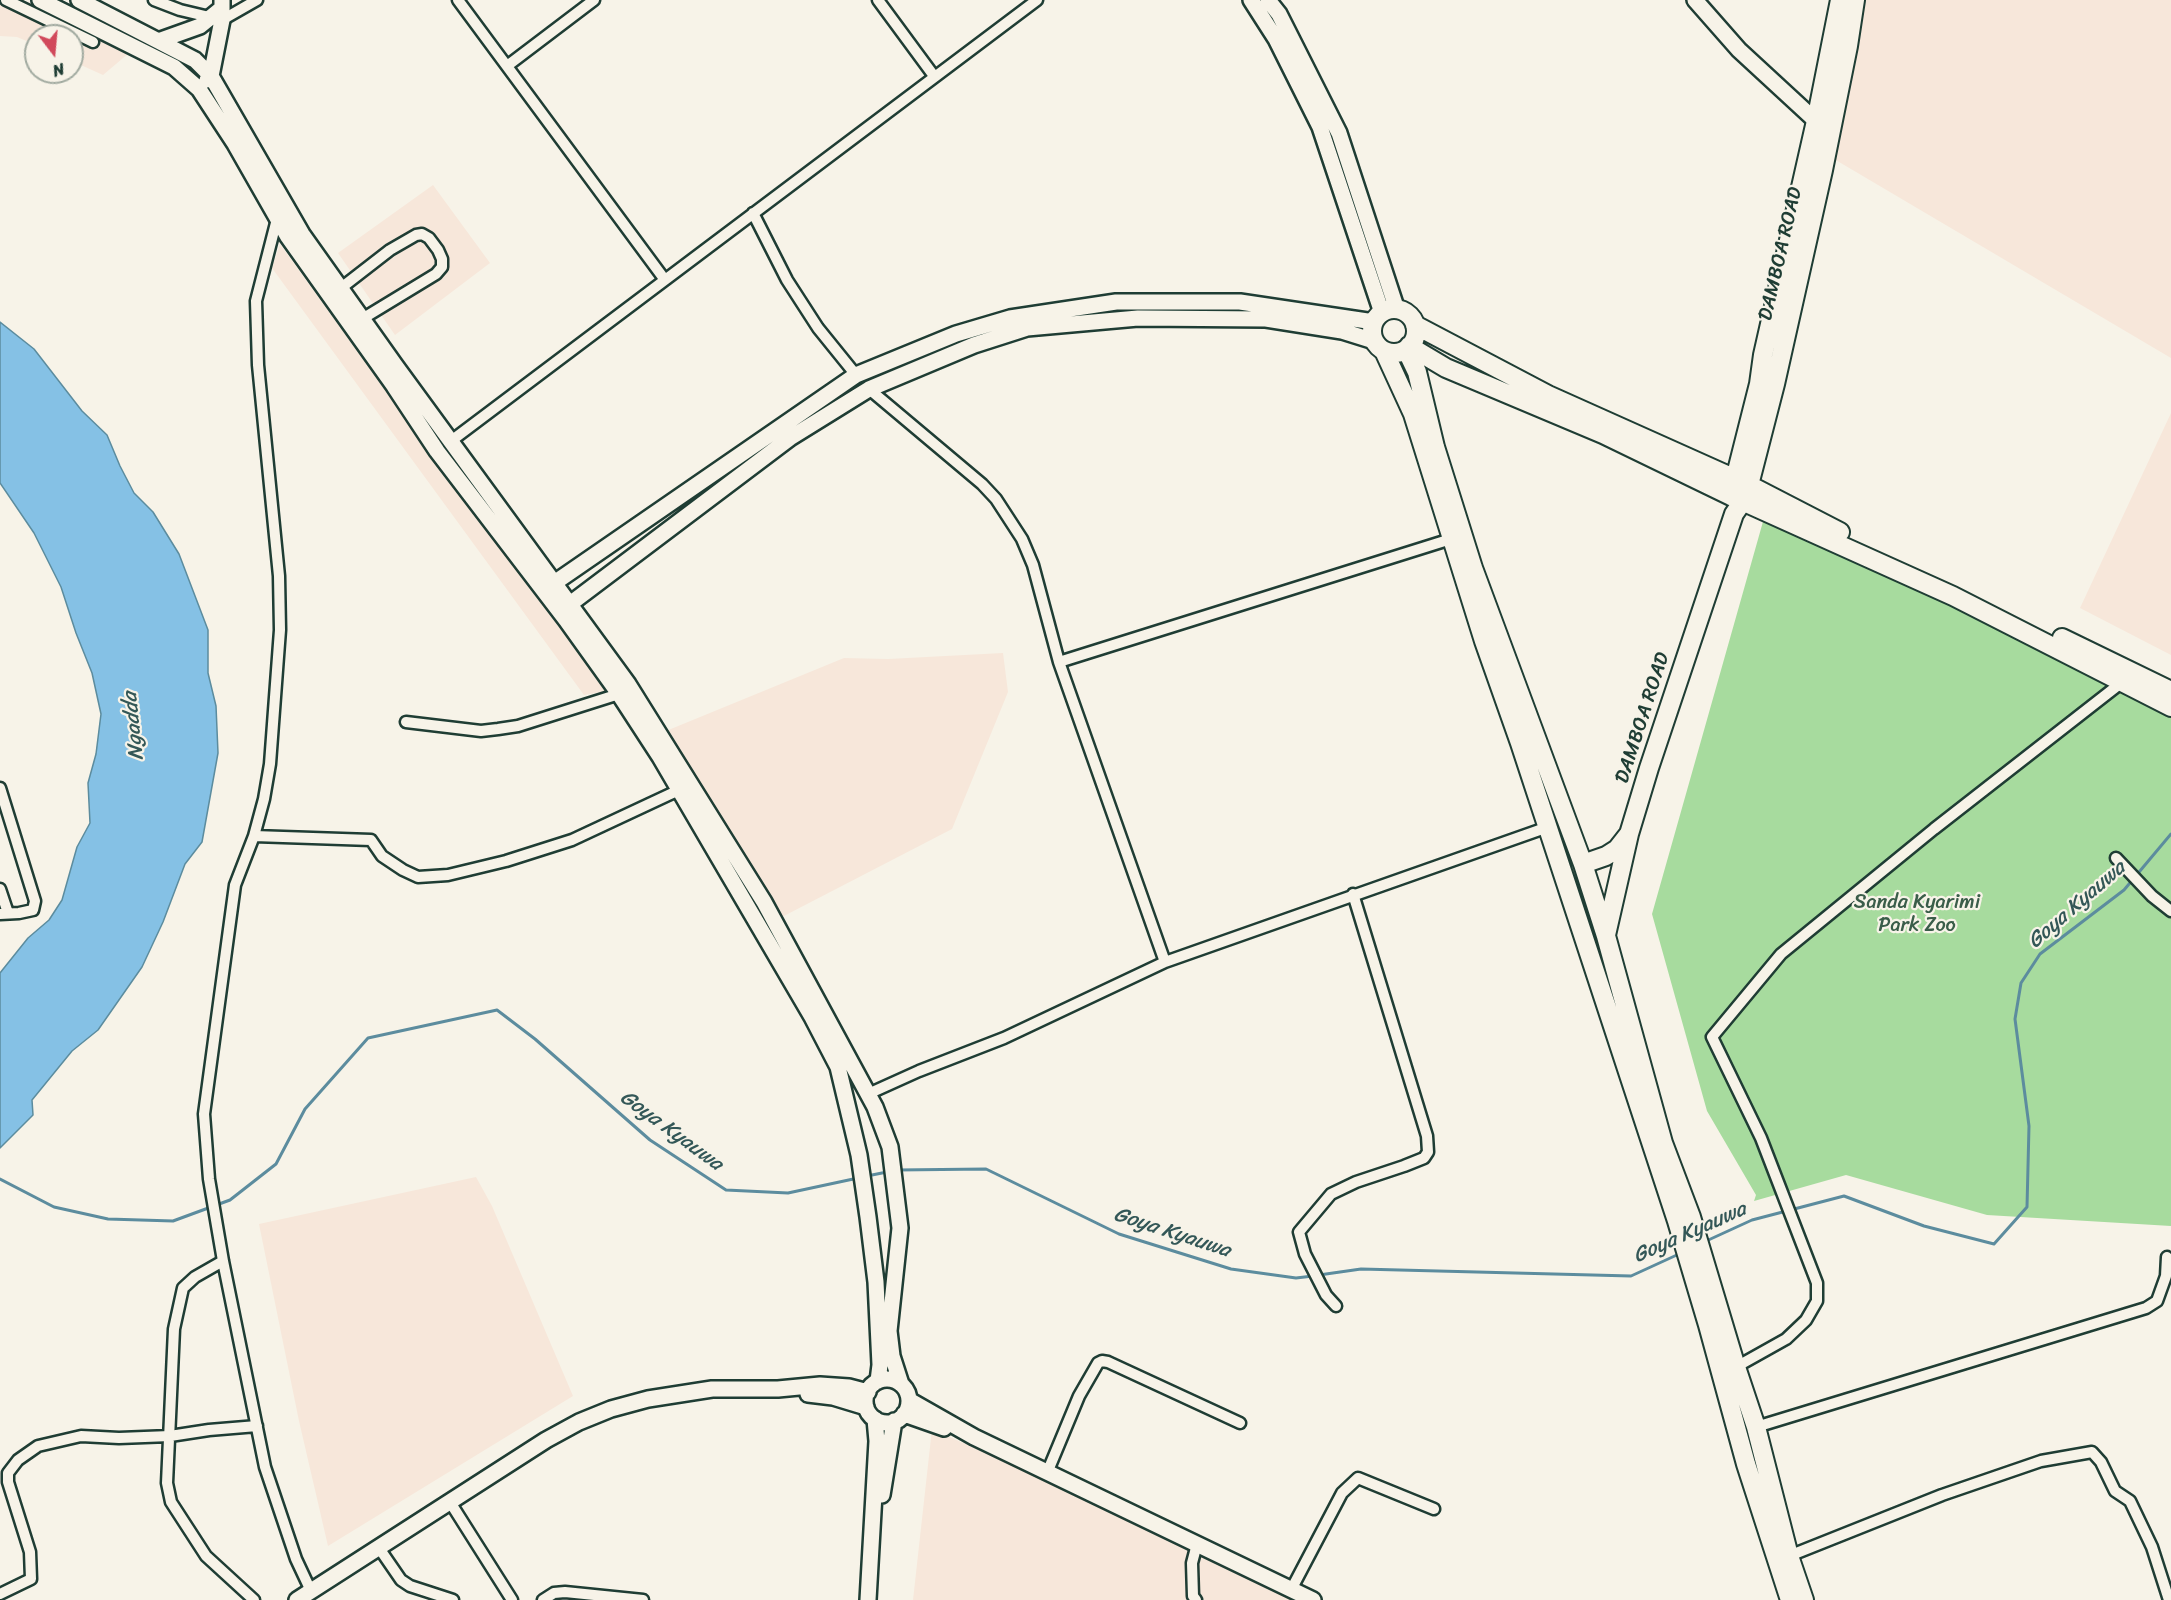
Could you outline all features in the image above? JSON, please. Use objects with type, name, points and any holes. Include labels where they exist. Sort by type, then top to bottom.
[{"type":"main road","points":[[40,0],[174,67],[199,89],[235,144],[288,237],[394,386],[437,451],[628,684],[759,893],[800,965],[875,1107],[890,1147],[900,1217],[889,1331],[892,1356],[902,1384],[907,1391],[873,1526]]},
{"type":"main road","points":[[79,0],[195,60],[211,76],[302,234],[451,441],[548,587]]},
{"type":"main road","points":[[1251,0],[1276,39],[1320,127],[1391,353],[1408,348],[1414,340],[1415,325]]},
{"type":"main road","points":[[1268,0],[1284,24],[1339,133],[1382,327],[1413,414],[1451,538],[1548,827],[1684,1219]]},
{"type":"main road","points":[[1695,0],[1739,50],[1823,123]]},
{"type":"main road","name":"DAMBOA ROAD","points":[[1606,936],[1629,834],[1775,384],[1823,170],[1823,123],[1840,0]]},
{"type":"main road","name":"DAMBOA ROAD","points":[[1823,123],[1848,46],[1855,0]]},
{"type":"main road","points":[[199,89],[211,76],[219,12]]},
{"type":"main road","points":[[158,41],[187,32],[219,12]]},
{"type":"main road","points":[[548,587],[856,375],[956,334],[1010,318],[1116,302],[1240,302],[1382,327]]},
{"type":"main road","points":[[565,608],[790,438],[869,388],[974,345],[1027,328],[1138,318],[1266,319],[1342,331],[1382,327],[1407,313],[1415,325],[1738,495],[1842,533],[2171,691]]},
{"type":"main road","points":[[1408,348],[1446,368],[1603,434],[1738,495],[1953,596],[2171,707]]},
{"type":"main road","points":[[1408,348],[1421,388],[1435,447],[1473,568],[1583,864],[1606,936],[1715,1323],[1746,1464],[1790,1600]]},
{"type":"main road","points":[[1421,388],[1424,377],[1433,370],[1446,368]]},
{"type":"main road","points":[[565,608],[723,861],[838,1067],[859,1155],[876,1282],[880,1365],[872,1400],[877,1441],[867,1600]]},
{"type":"main road","name":"DAMBOA ROAD","points":[[1583,864],[1606,856],[1617,849],[1629,834]]},
{"type":"main road","points":[[1715,1323],[1736,1367],[1756,1427],[1789,1556],[1804,1600]]},
{"type":"main road","points":[[872,1400],[890,1379],[902,1384]]},
{"type":"main road","points":[[297,1600],[546,1440],[579,1422],[612,1409],[648,1399],[712,1389],[778,1389],[820,1385],[849,1387],[872,1400],[884,1422],[903,1412],[974,1437],[1312,1600]]},
{"type":"street","points":[[6,0],[93,42]]},
{"type":"street","points":[[154,0],[180,10],[219,12],[257,0]]},
{"type":"street","points":[[458,0],[665,280]]},
{"type":"street","points":[[507,66],[594,0]]},
{"type":"street","points":[[878,0],[934,76]]},
{"type":"street","points":[[451,441],[1037,0]]},
{"type":"street","points":[[753,213],[787,280],[818,328],[856,375]]},
{"type":"street","points":[[277,219],[256,301],[258,365],[279,576],[280,630],[270,764],[254,836],[235,885],[204,1114],[209,1179],[223,1261],[265,1467],[297,1559],[311,1591]]},
{"type":"street","points":[[341,288],[390,250],[416,235],[422,234],[429,238],[438,250],[442,259],[442,267],[436,274],[362,319]]},
{"type":"street","points":[[869,388],[982,484],[996,499],[1022,539],[1033,565],[1059,662],[1165,962]]},
{"type":"street","points":[[1059,662],[1451,538]]},
{"type":"street","points":[[1736,1367],[1786,1340],[1806,1320],[1817,1301],[1817,1283],[1761,1138],[1712,1037],[1781,954],[2121,683]]},
{"type":"street","points":[[406,722],[481,731],[498,729],[518,726],[619,694]]},
{"type":"street","points":[[0,789],[35,901],[33,910],[19,914],[4,914],[0,889]]},
{"type":"street","points":[[254,836],[371,840],[382,856],[418,877],[448,875],[506,861],[572,840],[679,790]]},
{"type":"street","points":[[868,1094],[919,1071],[1004,1038],[1165,962],[1548,827]]},
{"type":"street","points":[[2119,861],[2152,896],[2171,911]]},
{"type":"street","points":[[1336,1306],[1326,1295],[1305,1254],[1299,1232],[1331,1194],[1356,1182],[1424,1158],[1428,1152],[1427,1136],[1353,894]]},
{"type":"street","points":[[1756,1427],[2146,1308],[2157,1301],[2166,1275],[2167,1257]]},
{"type":"street","points":[[223,1261],[195,1277],[183,1288],[174,1329],[167,1483],[171,1502],[206,1556],[255,1600]]},
{"type":"street","points":[[1047,1473],[1079,1396],[1098,1363],[1102,1361],[1240,1423]]},
{"type":"street","points":[[0,1594],[30,1579],[30,1552],[8,1482],[8,1473],[18,1460],[38,1446],[81,1436],[119,1438],[170,1436],[257,1426]]},
{"type":"street","points":[[1789,1556],[1942,1495],[2041,1461],[2092,1452],[2101,1462],[2115,1491],[2130,1501],[2152,1547],[2169,1600]]},
{"type":"street","points":[[1291,1590],[1341,1493],[1358,1478],[1434,1509]]},
{"type":"street","points":[[450,1502],[512,1600]]},
{"type":"street","points":[[1196,1600],[1193,1596],[1192,1563],[1197,1544]]},
{"type":"street","points":[[379,1548],[401,1580],[410,1586],[453,1600]]},
{"type":"street","points":[[543,1600],[554,1593],[565,1592],[643,1600]]},
{"type":"shaded area","points":[[0,0],[19,0],[69,24],[24,24],[24,40],[0,36]]},
{"type":"shaded area","points":[[1866,0],[2171,0],[2171,358],[1834,159]]},
{"type":"shaded area","points":[[84,31],[129,53],[103,75],[84,66]]},
{"type":"shaded area","points":[[433,185],[490,263],[395,335],[338,253]]},
{"type":"shaded area","points":[[280,244],[606,691],[584,695],[272,268]]},
{"type":"shaded area","points":[[2171,413],[2171,655],[2080,608]]},
{"type":"shaded area","points":[[1003,653],[1008,692],[952,829],[780,918],[666,731],[844,658],[888,659]]},
{"type":"shaded area","points":[[476,1177],[492,1206],[573,1396],[328,1546],[299,1421],[259,1224]]},
{"type":"shaded area","points":[[932,1429],[1183,1542],[1298,1600],[913,1600]]},
{"type":"green space","name":"Sanda Kyarimi Park Zoo","points":[[1766,511],[2171,709],[2171,1226],[1987,1215],[1846,1175],[1754,1201],[1756,1195],[1707,1111],[1652,914]]},
{"type":"water","name":"Ngadda","points":[[0,322],[34,349],[82,411],[107,435],[134,493],[153,512],[179,554],[208,630],[208,673],[216,706],[218,753],[202,842],[185,864],[163,922],[142,967],[98,1030],[72,1051],[32,1100],[33,1115],[0,1148],[0,973],[28,938],[49,920],[62,900],[77,847],[90,823],[88,783],[96,754],[101,714],[92,673],[61,587],[34,533],[0,483]]},
{"type":"waterway","name":"Goya Kyauwa","points":[[1704,1242],[1752,1220],[1844,1196],[1924,1226],[1994,1244],[2027,1207],[2029,1126],[2015,1019],[2021,983],[2040,954],[2124,890],[2171,834]]},
{"type":"waterway","name":"Goya Kyauwa","points":[[0,1179],[54,1207],[108,1219],[173,1221],[230,1200],[276,1164],[305,1109],[368,1038],[497,1010],[535,1039],[650,1140],[726,1190],[788,1193],[858,1178]]},
{"type":"waterway","name":"Goya Kyauwa","points":[[897,1170],[986,1169],[1119,1234],[1231,1269],[1296,1278],[1313,1276]]},
{"type":"waterway","name":"Goya Kyauwa","points":[[867,1176],[887,1172]]},
{"type":"waterway","name":"Goya Kyauwa","points":[[1319,1275],[1361,1269],[1631,1276],[1679,1254]]}]
